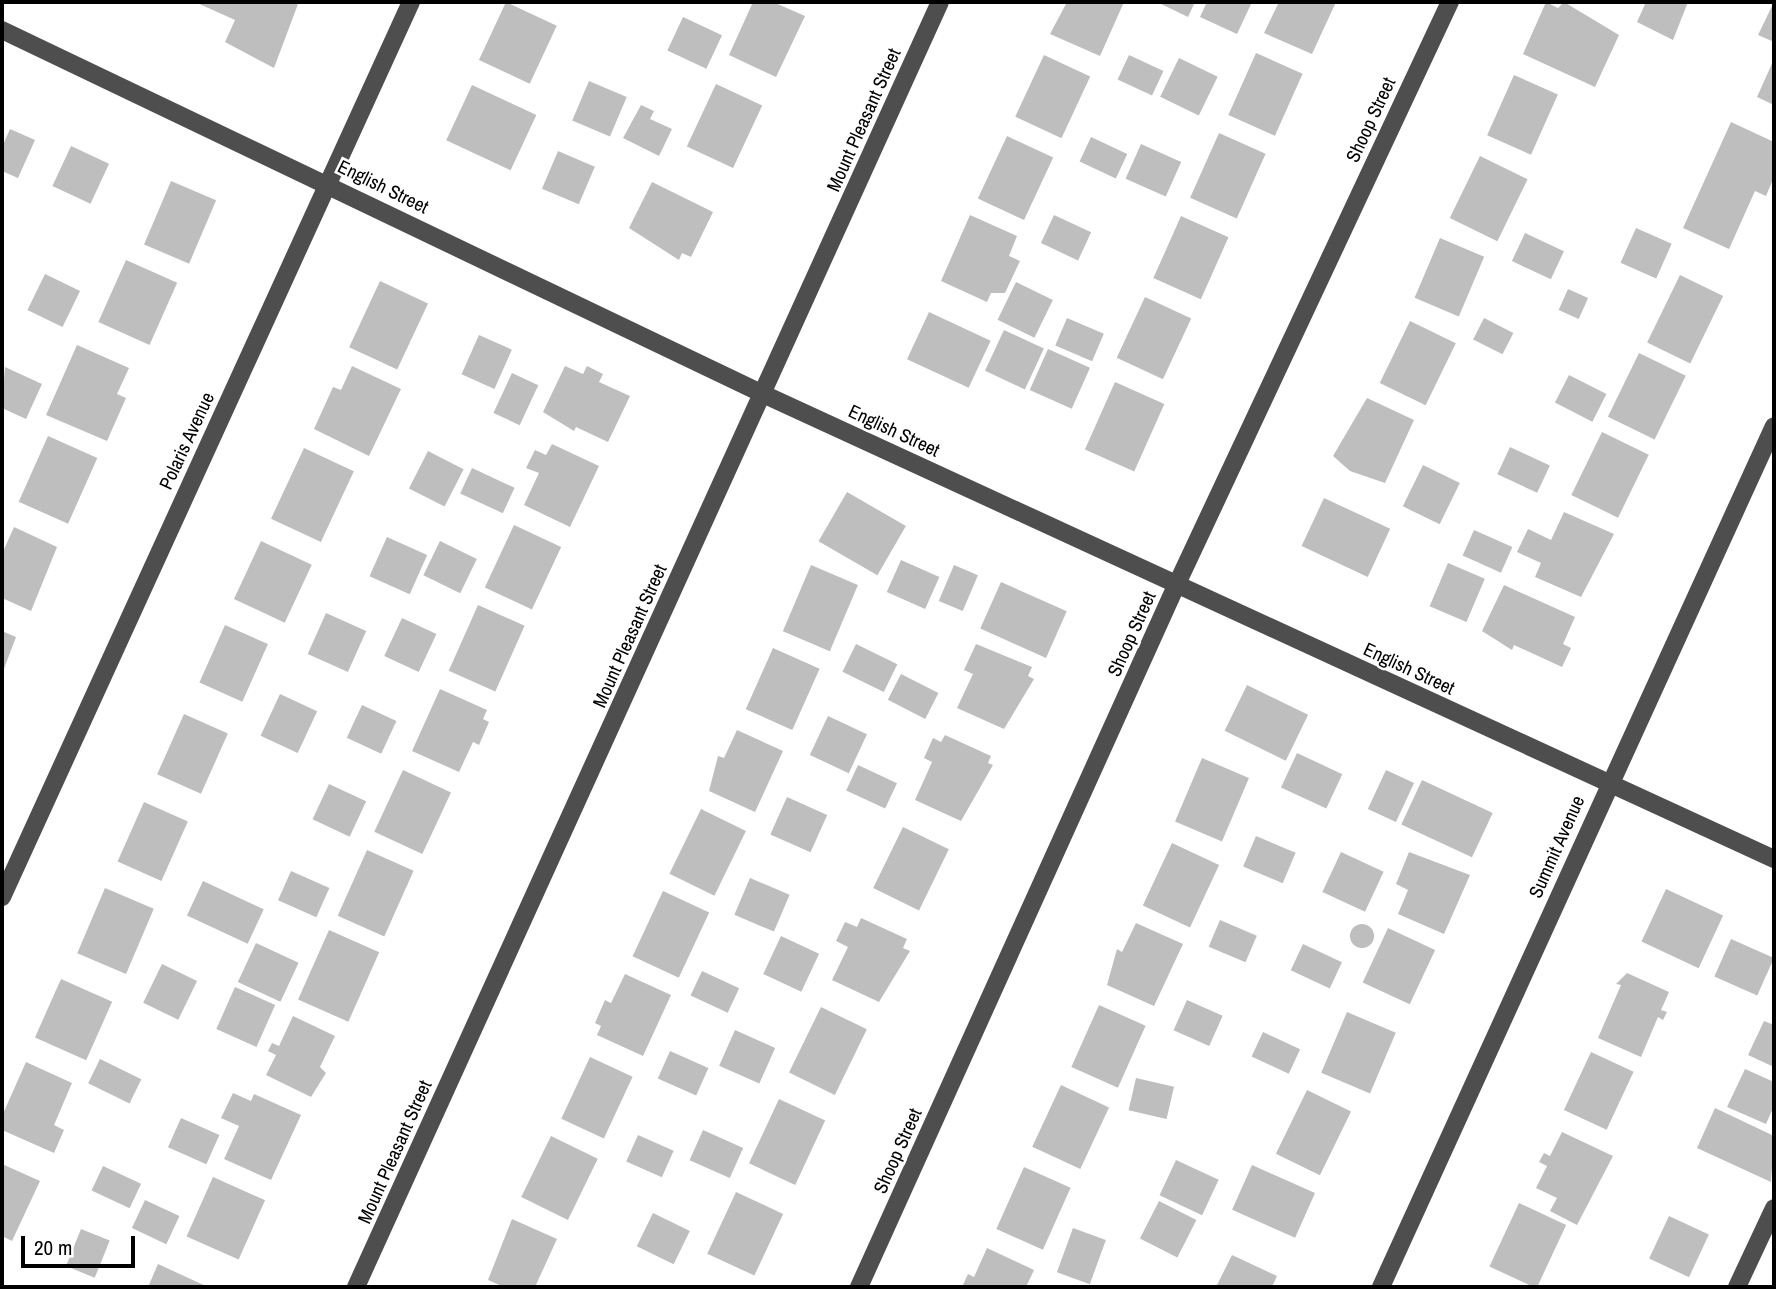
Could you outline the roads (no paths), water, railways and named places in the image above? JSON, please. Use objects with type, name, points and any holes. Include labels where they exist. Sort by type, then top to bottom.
[{"type":"street","name":"Polaris Avenue","points":[[2,897],[411,2]]},
{"type":"street","name":"Mount Pleasant Street","points":[[356,1287],[940,2]]},
{"type":"street","name":"Shoop Street","points":[[859,1287],[1177,586],[1450,2]]},
{"type":"street","name":"English Street","points":[[2,30],[764,394],[1774,859]]},
{"type":"street","name":"Summit Avenue","points":[[1381,1287],[1774,426]]},
{"type":"street","points":[[1737,1287],[1774,1208]]}]
